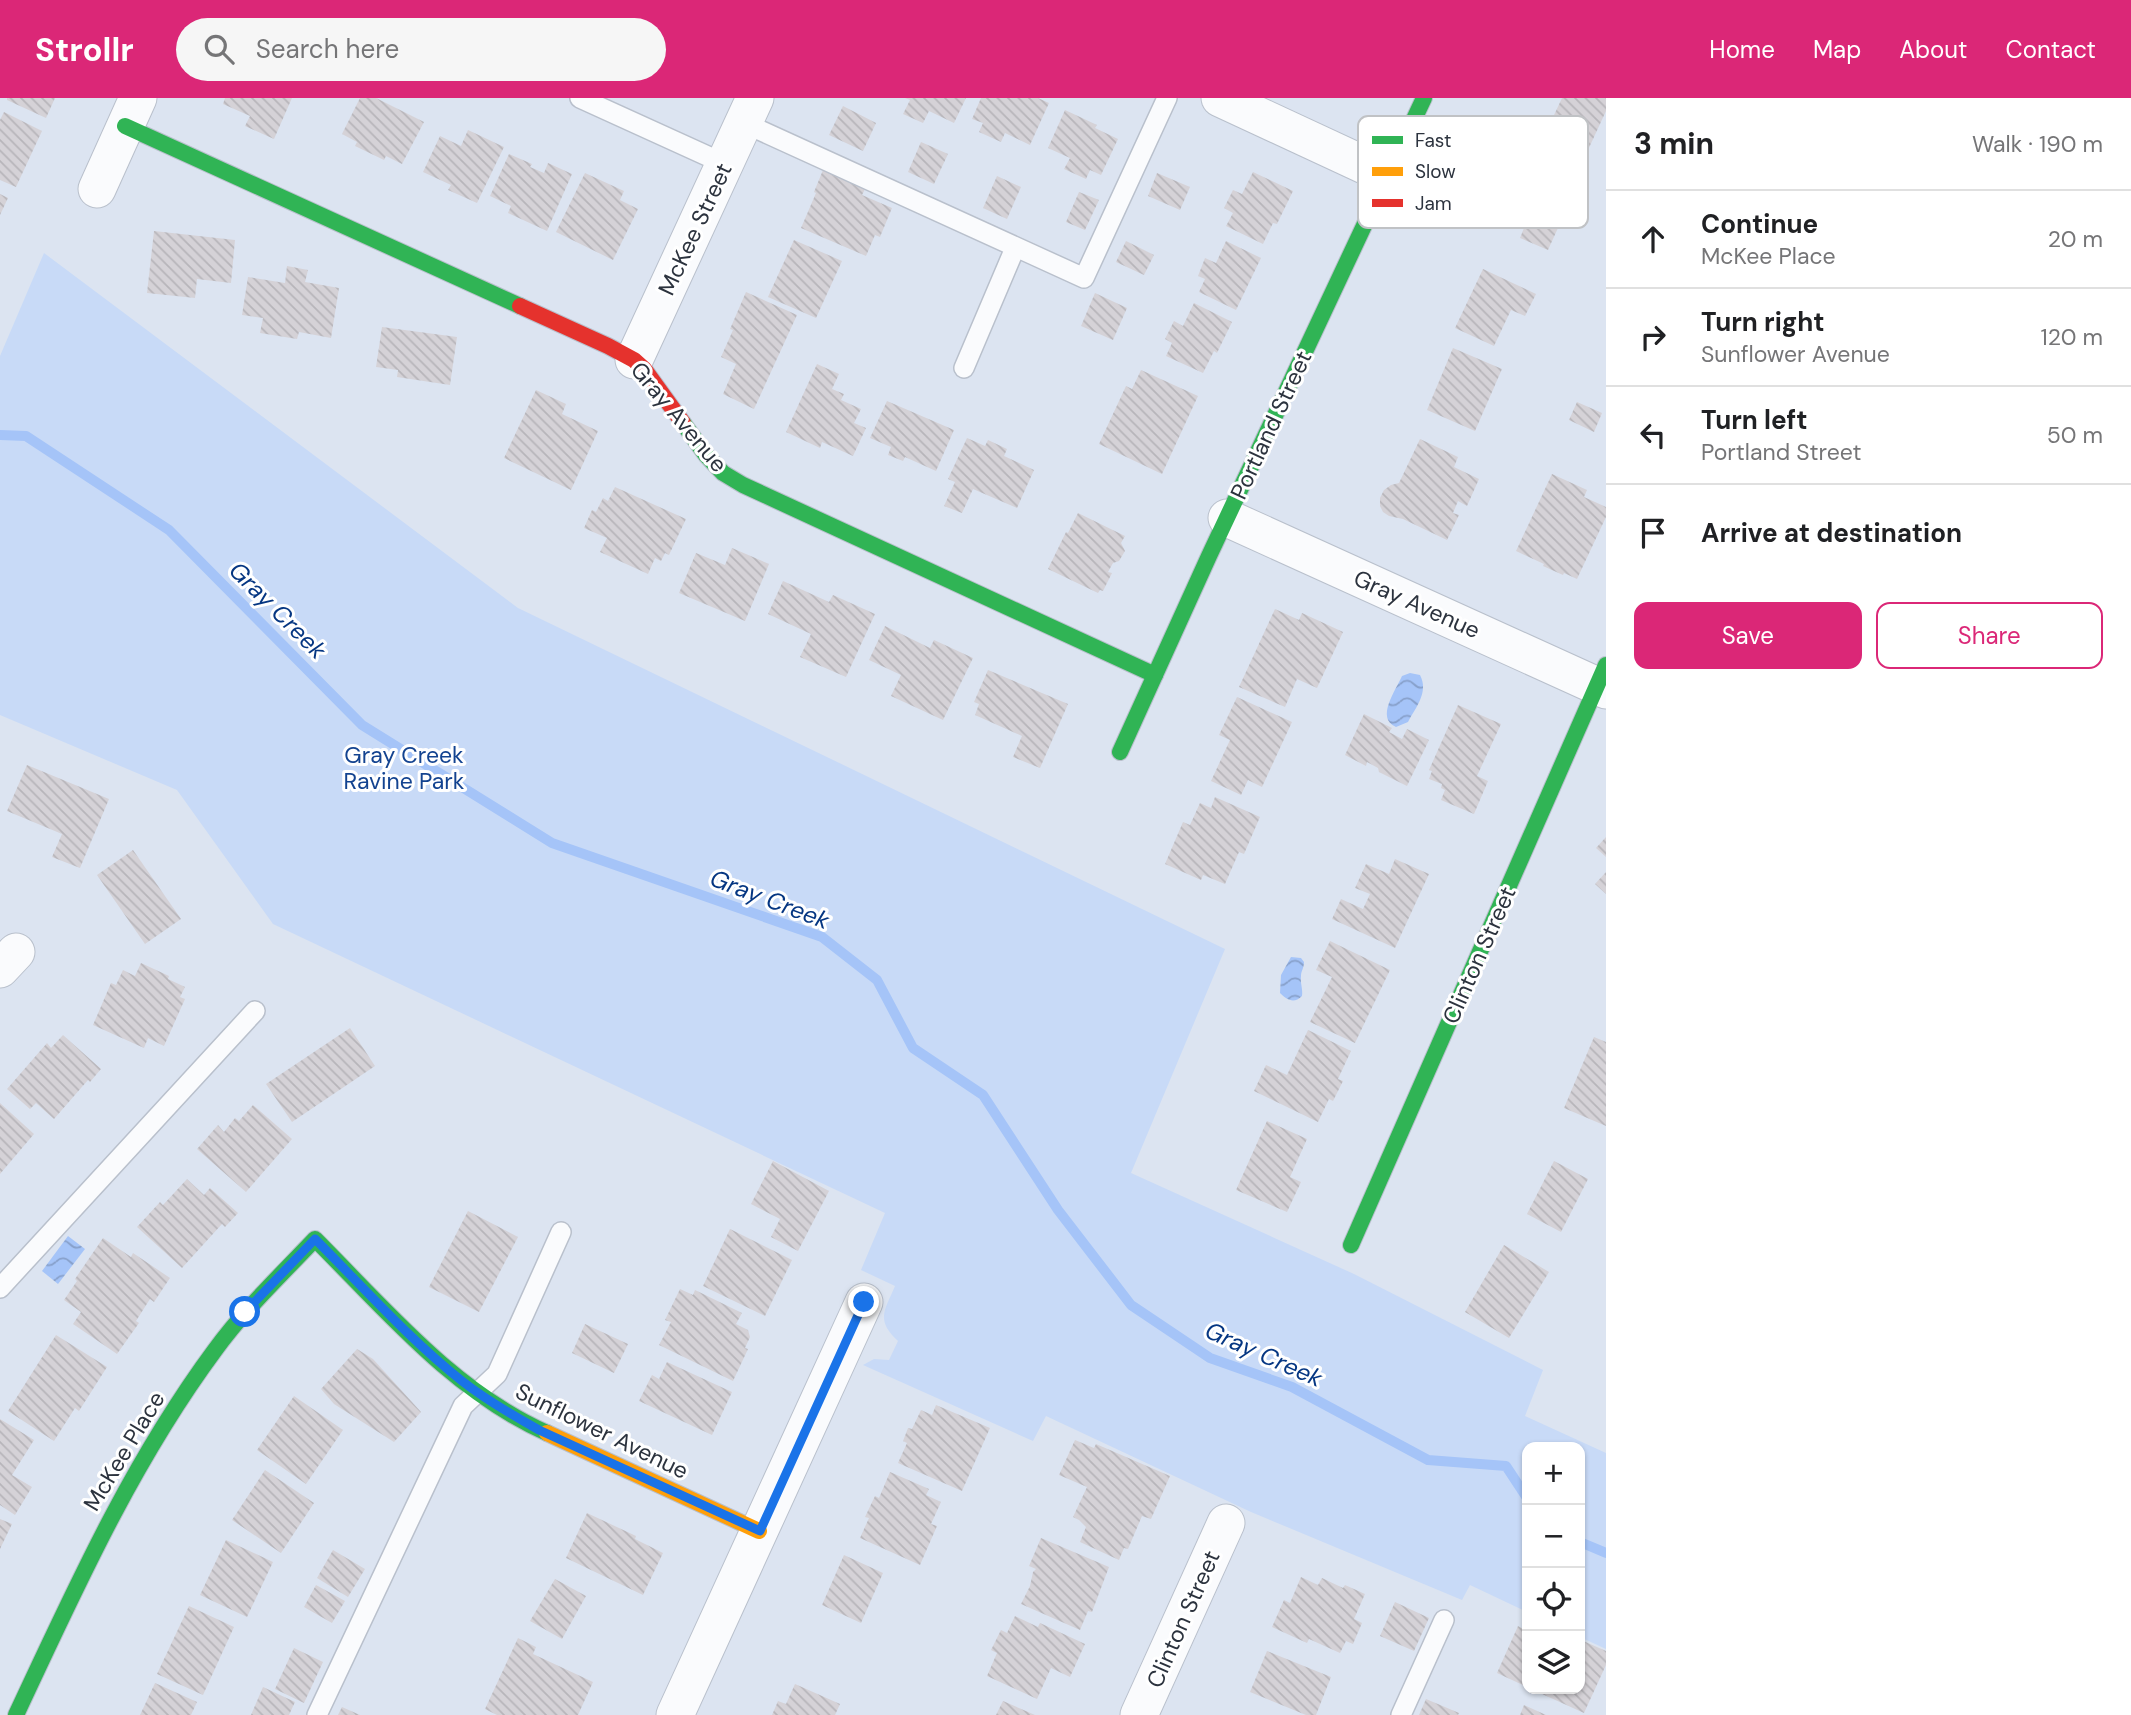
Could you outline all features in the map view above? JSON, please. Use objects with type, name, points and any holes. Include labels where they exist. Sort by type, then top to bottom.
[{"type":"street","points":[[1220,98],[1358,162]]},
{"type":"street","name":"Portland Street","points":[[1416,116],[1424,98]]},
{"type":"street","name":"McKee Street","points":[[634,360],[749,111]]},
{"type":"street","points":[[97,190],[131,112]]},
{"type":"street","name":"Gray Avenue","points":[[131,112],[634,360],[654,381],[706,454],[723,472],[743,485],[1155,676]]},
{"type":"street","name":"Portland Street","points":[[1120,752],[1364,228]]},
{"type":"street","name":"Gray Avenue","points":[[1227,518],[1603,680]]},
{"type":"street","name":"Clinton Street","points":[[1351,1245],[1603,680]]},
{"type":"street","name":"Sunflower Avenue","points":[[315,1239],[432,1356],[504,1410],[539,1430],[760,1531]]},
{"type":"street","name":"McKee Place","points":[[16,1715],[105,1526],[150,1446],[215,1349],[245,1312],[315,1239]]},
{"type":"street","points":[[675,1715],[864,1302]]},
{"type":"street","name":"Clinton Street","points":[[1139,1715],[1226,1523]]},
{"type":"lane","points":[[580,98],[725,164]]},
{"type":"lane","points":[[749,111],[1015,248],[1084,278],[1167,98]]},
{"type":"lane","points":[[964,368],[1015,248]]},
{"type":"lane","points":[[0,1288],[255,1011]]},
{"type":"lane","points":[[317,1715],[463,1406],[497,1374],[561,1232]]},
{"type":"lane","points":[[1401,1715],[1444,1620]]},
{"type":"green space","name":"Gray Creek Ravine Park","points":[[44,253],[518,608],[1225,949],[1131,1173],[1354,1274],[1543,1370],[1525,1416],[1582,1442],[1522,1442],[1522,1610],[1470,1585],[1462,1600],[1251,1512],[1046,1416],[1033,1441],[863,1365],[874,1359],[889,1360],[898,1341],[884,1321],[885,1308],[895,1286],[861,1270],[885,1213],[273,924],[177,790],[0,715],[0,356]]},
{"type":"green space","name":"Gray Creek Ravine Park","points":[[1585,1443],[1606,1453],[1606,1649],[1585,1639]]},
{"type":"water","points":[[1410,673],[1420,675],[1422,693],[1408,722],[1396,727],[1387,717],[1389,703],[1402,676]]},
{"type":"water","points":[[1291,957],[1301,958],[1304,962],[1302,996],[1293,1000],[1280,993],[1281,975]]},
{"type":"water","points":[[68,1236],[85,1249],[58,1284],[42,1271]]},
{"type":"building","points":[[7,98],[55,98],[46,118]]},
{"type":"building","points":[[225,98],[292,98],[274,139],[245,126],[250,116],[223,104]]},
{"type":"building","points":[[360,98],[376,98],[424,122],[402,164],[386,156],[384,160],[355,146],[357,142],[342,134]]},
{"type":"building","points":[[905,98],[966,98],[954,123],[929,111],[923,123],[903,114],[910,100]]},
{"type":"building","points":[[981,98],[1038,98],[1049,103],[1030,145],[1005,133],[1001,142],[979,132],[983,123],[972,119]]},
{"type":"building","points":[[1562,98],[1606,98],[1606,111],[1588,150],[1588,116],[1554,116]]},
{"type":"building","points":[[843,106],[876,123],[863,151],[829,135]]},
{"type":"building","points":[[1065,110],[1097,125],[1095,128],[1118,139],[1101,175],[1090,170],[1086,179],[1064,169],[1070,158],[1048,148]]},
{"type":"building","points":[[4,112],[42,131],[16,187],[0,180],[0,120]]},
{"type":"building","points":[[468,130],[504,147],[477,203],[448,190],[451,185],[423,172],[440,136],[461,146]]},
{"type":"building","points":[[921,142],[948,154],[934,184],[908,172]]},
{"type":"building","points":[[509,154],[532,164],[530,167],[544,173],[548,163],[572,174],[547,231],[508,213],[511,206],[490,196]]},
{"type":"building","points":[[823,170],[865,189],[862,195],[892,208],[880,237],[875,235],[866,256],[801,228]]},
{"type":"building","points":[[1253,172],[1293,191],[1277,224],[1273,223],[1263,244],[1226,226],[1233,213],[1224,208],[1233,190],[1242,194]]},
{"type":"building","points":[[585,173],[624,191],[620,200],[638,209],[613,260],[556,232]]},
{"type":"building","points":[[1157,173],[1190,187],[1180,210],[1148,196]]},
{"type":"building","points":[[997,176],[1021,187],[1007,219],[983,208]]},
{"type":"building","points":[[1079,192],[1099,200],[1085,230],[1066,222]]},
{"type":"building","points":[[0,194],[8,198],[0,215]]},
{"type":"building","points":[[1524,228],[1558,228],[1548,250],[1520,238]]},
{"type":"building","points":[[154,231],[235,240],[231,283],[197,279],[195,298],[147,293]]},
{"type":"building","points":[[794,240],[842,261],[816,318],[768,297]]},
{"type":"building","points":[[1126,241],[1154,255],[1144,275],[1116,262]]},
{"type":"building","points":[[1226,241],[1261,258],[1236,310],[1199,292],[1205,279],[1198,276],[1205,258],[1216,263]]},
{"type":"building","points":[[287,266],[308,270],[305,282],[339,288],[331,338],[299,332],[297,339],[260,333],[263,318],[242,315],[248,277],[285,283]]},
{"type":"building","points":[[1483,269],[1536,294],[1525,316],[1511,310],[1494,346],[1455,328]]},
{"type":"building","points":[[746,292],[797,315],[754,409],[723,394],[736,364],[721,357]]},
{"type":"building","points":[[1095,293],[1127,308],[1113,340],[1081,326]]},
{"type":"building","points":[[1194,303],[1232,322],[1217,353],[1214,351],[1203,373],[1166,356],[1172,343],[1165,339],[1174,321],[1183,326]]},
{"type":"building","points":[[382,327],[457,337],[450,385],[397,377],[398,370],[376,367]]},
{"type":"building","points":[[1453,348],[1502,369],[1475,431],[1427,410]]},
{"type":"building","points":[[817,364],[839,374],[832,389],[844,394],[841,400],[861,409],[854,423],[866,428],[853,456],[822,442],[820,448],[786,432]]},
{"type":"building","points":[[1141,370],[1198,396],[1162,474],[1099,444],[1126,386],[1132,389]]},
{"type":"building","points":[[536,390],[566,404],[562,414],[598,431],[571,490],[504,458]]},
{"type":"building","points":[[887,401],[954,430],[936,471],[905,457],[903,461],[888,455],[891,447],[870,438]]},
{"type":"building","points":[[1577,402],[1602,413],[1594,432],[1569,420]]},
{"type":"building","points":[[967,438],[985,446],[988,440],[1007,449],[1004,456],[1034,470],[1017,508],[973,489],[962,513],[944,506],[955,482],[948,479]]},
{"type":"building","points":[[1420,439],[1458,457],[1454,467],[1479,479],[1467,506],[1458,501],[1453,513],[1459,515],[1447,540],[1403,519],[1389,516],[1380,506],[1384,490],[1399,483]]},
{"type":"building","points":[[1552,474],[1587,490],[1584,497],[1606,507],[1606,517],[1577,579],[1543,566],[1544,564],[1516,551]]},
{"type":"building","points":[[615,487],[686,519],[669,555],[665,553],[661,561],[655,558],[648,574],[600,552],[607,538],[584,528],[592,510],[596,512],[603,498],[608,501]]},
{"type":"building","points":[[1078,513],[1125,536],[1121,543],[1125,551],[1119,561],[1113,563],[1108,572],[1112,573],[1103,591],[1098,593],[1048,569]]},
{"type":"building","points":[[732,548],[769,564],[745,621],[679,593],[696,553],[725,565]]},
{"type":"building","points":[[783,581],[829,602],[833,595],[875,614],[846,677],[800,657],[811,634],[768,614]]},
{"type":"building","points":[[1275,609],[1299,620],[1302,613],[1343,632],[1317,688],[1297,679],[1285,707],[1239,687]]},
{"type":"building","points":[[885,626],[930,648],[934,640],[973,658],[943,720],[891,696],[901,675],[869,660]]},
{"type":"building","points":[[988,670],[1068,704],[1040,768],[1013,757],[1022,736],[975,715],[979,704],[974,702]]},
{"type":"building","points":[[1237,697],[1292,722],[1262,787],[1248,780],[1241,795],[1211,781],[1230,740],[1219,735]]},
{"type":"building","points":[[1458,705],[1501,724],[1477,776],[1488,781],[1474,814],[1441,800],[1445,790],[1441,788],[1442,784],[1429,779],[1432,771],[1429,770]]},
{"type":"building","points":[[1364,714],[1392,728],[1389,732],[1402,739],[1407,729],[1429,740],[1407,786],[1379,772],[1378,768],[1367,762],[1366,766],[1345,755]]},
{"type":"building","points":[[27,765],[109,799],[80,868],[52,857],[62,834],[7,811]]},
{"type":"building","points":[[1215,797],[1260,817],[1244,854],[1239,852],[1225,884],[1203,875],[1201,880],[1165,864],[1183,822],[1190,825],[1200,803],[1211,808]]},
{"type":"building","points":[[1606,837],[1606,857],[1596,848]]},
{"type":"building","points":[[133,850],[181,919],[145,944],[97,875]]},
{"type":"building","points":[[1395,859],[1429,874],[1395,948],[1332,919],[1341,899],[1363,909],[1370,894],[1355,888],[1366,864],[1389,874]]},
{"type":"building","points":[[1606,872],[1606,894],[1595,884]]},
{"type":"building","points":[[1330,941],[1390,970],[1355,1043],[1310,1022],[1332,977],[1316,970]]},
{"type":"building","points":[[141,963],[185,987],[180,997],[185,999],[164,1046],[148,1038],[144,1048],[93,1025],[111,983],[116,985],[123,970],[135,976]]},
{"type":"building","points":[[350,1028],[375,1066],[292,1122],[266,1084]]},
{"type":"building","points":[[1308,1030],[1351,1051],[1338,1079],[1343,1081],[1333,1101],[1329,1099],[1318,1122],[1254,1091],[1266,1065],[1287,1075]]},
{"type":"building","points":[[63,1035],[101,1069],[54,1119],[36,1103],[30,1109],[7,1089],[47,1043],[51,1048]]},
{"type":"building","points":[[1594,1037],[1606,1042],[1606,1126],[1564,1108]]},
{"type":"building","points":[[0,1103],[34,1134],[0,1174]]},
{"type":"building","points":[[253,1105],[292,1139],[246,1192],[197,1149],[218,1125],[224,1132],[235,1118],[239,1121]]},
{"type":"building","points":[[1267,1121],[1307,1139],[1290,1177],[1301,1182],[1287,1212],[1236,1190]]},
{"type":"building","points":[[773,1161],[829,1191],[798,1251],[771,1237],[780,1219],[751,1204]]},
{"type":"building","points":[[1554,1161],[1588,1179],[1561,1232],[1527,1214]]},
{"type":"building","points":[[187,1179],[204,1195],[210,1188],[238,1213],[225,1227],[222,1224],[182,1268],[137,1227],[160,1202],[163,1205]]},
{"type":"building","points":[[468,1211],[518,1237],[479,1312],[429,1287]]},
{"type":"building","points":[[730,1229],[792,1260],[765,1316],[703,1286]]},
{"type":"building","points":[[103,1238],[131,1257],[133,1253],[170,1278],[154,1302],[150,1299],[136,1321],[139,1323],[117,1354],[73,1324],[81,1312],[64,1300]]},
{"type":"building","points":[[1504,1245],[1549,1272],[1509,1338],[1465,1312]]},
{"type":"building","points":[[680,1289],[693,1295],[695,1290],[742,1313],[736,1324],[748,1330],[750,1337],[745,1348],[748,1349],[733,1381],[659,1345],[671,1322],[665,1320]]},
{"type":"building","points":[[585,1324],[628,1344],[614,1373],[572,1353]]},
{"type":"building","points":[[56,1335],[107,1367],[79,1411],[75,1408],[54,1441],[8,1411]]},
{"type":"building","points":[[357,1349],[373,1359],[421,1412],[394,1442],[334,1404],[321,1389]]},
{"type":"building","points":[[667,1362],[732,1392],[712,1435],[639,1401],[652,1375],[659,1379]]},
{"type":"building","points":[[294,1396],[343,1430],[306,1484],[257,1450]]},
{"type":"building","points":[[936,1405],[990,1428],[962,1491],[898,1463],[907,1443],[903,1441],[908,1428],[912,1429],[921,1410],[932,1415]]},
{"type":"building","points":[[0,1419],[34,1440],[12,1475],[32,1487],[15,1515],[0,1505]]},
{"type":"building","points":[[1075,1440],[1094,1448],[1096,1444],[1170,1476],[1151,1519],[1142,1516],[1128,1549],[1124,1548],[1119,1560],[1080,1542],[1086,1527],[1073,1517],[1087,1487],[1059,1475]]},
{"type":"building","points":[[265,1470],[314,1503],[281,1553],[232,1520]]},
{"type":"building","points":[[890,1472],[929,1489],[926,1495],[941,1502],[931,1524],[937,1526],[920,1565],[860,1538],[869,1518],[865,1517],[875,1496],[879,1498]]},
{"type":"building","points":[[587,1513],[636,1536],[635,1539],[663,1553],[643,1595],[566,1558]]},
{"type":"building","points":[[0,1519],[12,1524],[0,1549]]},
{"type":"building","points":[[1041,1538],[1109,1567],[1092,1612],[1088,1611],[1080,1630],[1021,1604],[1036,1569],[1029,1566]]},
{"type":"building","points":[[226,1540],[273,1562],[247,1617],[200,1595]]},
{"type":"building","points":[[333,1550],[365,1569],[348,1597],[317,1578]]},
{"type":"building","points":[[844,1555],[883,1573],[861,1623],[822,1605]]},
{"type":"building","points":[[1301,1577],[1318,1585],[1322,1578],[1365,1594],[1354,1619],[1362,1623],[1353,1644],[1346,1641],[1340,1653],[1309,1639],[1307,1643],[1272,1627],[1284,1600],[1290,1603]]},
{"type":"building","points":[[555,1579],[586,1596],[562,1639],[530,1621]]},
{"type":"building","points":[[316,1585],[345,1601],[332,1623],[304,1607]]},
{"type":"building","points":[[1395,1602],[1429,1618],[1414,1651],[1380,1636]]},
{"type":"building","points":[[189,1606],[234,1627],[203,1695],[157,1674]]},
{"type":"building","points":[[1015,1616],[1038,1627],[1040,1623],[1085,1644],[1070,1677],[1051,1668],[1037,1699],[987,1676],[997,1653],[991,1650],[1001,1630],[1007,1633]]},
{"type":"building","points":[[1518,1626],[1522,1628],[1522,1685],[1497,1673]]},
{"type":"building","points":[[518,1638],[536,1647],[533,1654],[593,1682],[578,1715],[497,1715],[485,1709]]},
{"type":"building","points":[[1585,1642],[1606,1651],[1606,1665],[1584,1713],[1542,1694],[1585,1694]]},
{"type":"building","points":[[294,1648],[323,1662],[304,1703],[275,1689]]},
{"type":"building","points":[[1267,1651],[1331,1677],[1316,1715],[1306,1715],[1250,1692]]},
{"type":"building","points":[[155,1683],[197,1702],[191,1715],[140,1715]]},
{"type":"building","points":[[795,1684],[840,1704],[835,1715],[772,1715],[778,1701],[786,1704]]},
{"type":"building","points":[[263,1687],[295,1702],[289,1715],[251,1715]]},
{"type":"building","points":[[1426,1699],[1459,1713],[1419,1715]]},
{"type":"building","points":[[1003,1701],[1035,1715],[996,1715]]},
{"type":"building","points":[[1524,1705],[1546,1715],[1520,1715]]},
{"type":"building","points":[[342,1707],[360,1715],[338,1715]]},
{"type":"waterway","name":"Gray Creek","points":[[0,435],[26,436],[169,530],[362,725],[552,843],[822,937],[877,980],[913,1048],[983,1095],[1058,1210],[1131,1305],[1210,1358],[1292,1387],[1428,1460],[1506,1466],[1522,1490]]},
{"type":"waterway","name":"Gray Creek","points":[[1585,1544],[1606,1553]]},
{"type":"traffic: fast","points":[[1416,116],[1424,98]]},
{"type":"traffic: fast","points":[[125,126],[520,306]]},
{"type":"traffic: fast","points":[[1120,752],[1363,228]]},
{"type":"traffic: fast","points":[[683,423],[723,473],[743,485],[1155,675]]},
{"type":"traffic: fast","points":[[1351,1245],[1606,665]]},
{"type":"traffic: fast","points":[[16,1715],[106,1527],[157,1437],[226,1335],[315,1239],[395,1321],[451,1372],[513,1416],[547,1433]]},
{"type":"traffic: slow","points":[[547,1433],[759,1531]]},
{"type":"traffic: jam","points":[[520,306],[634,360],[644,369],[683,423]]},
{"type":"route","points":[[245,1312],[315,1239],[432,1356],[504,1410],[539,1430],[760,1531],[864,1302]]}]
